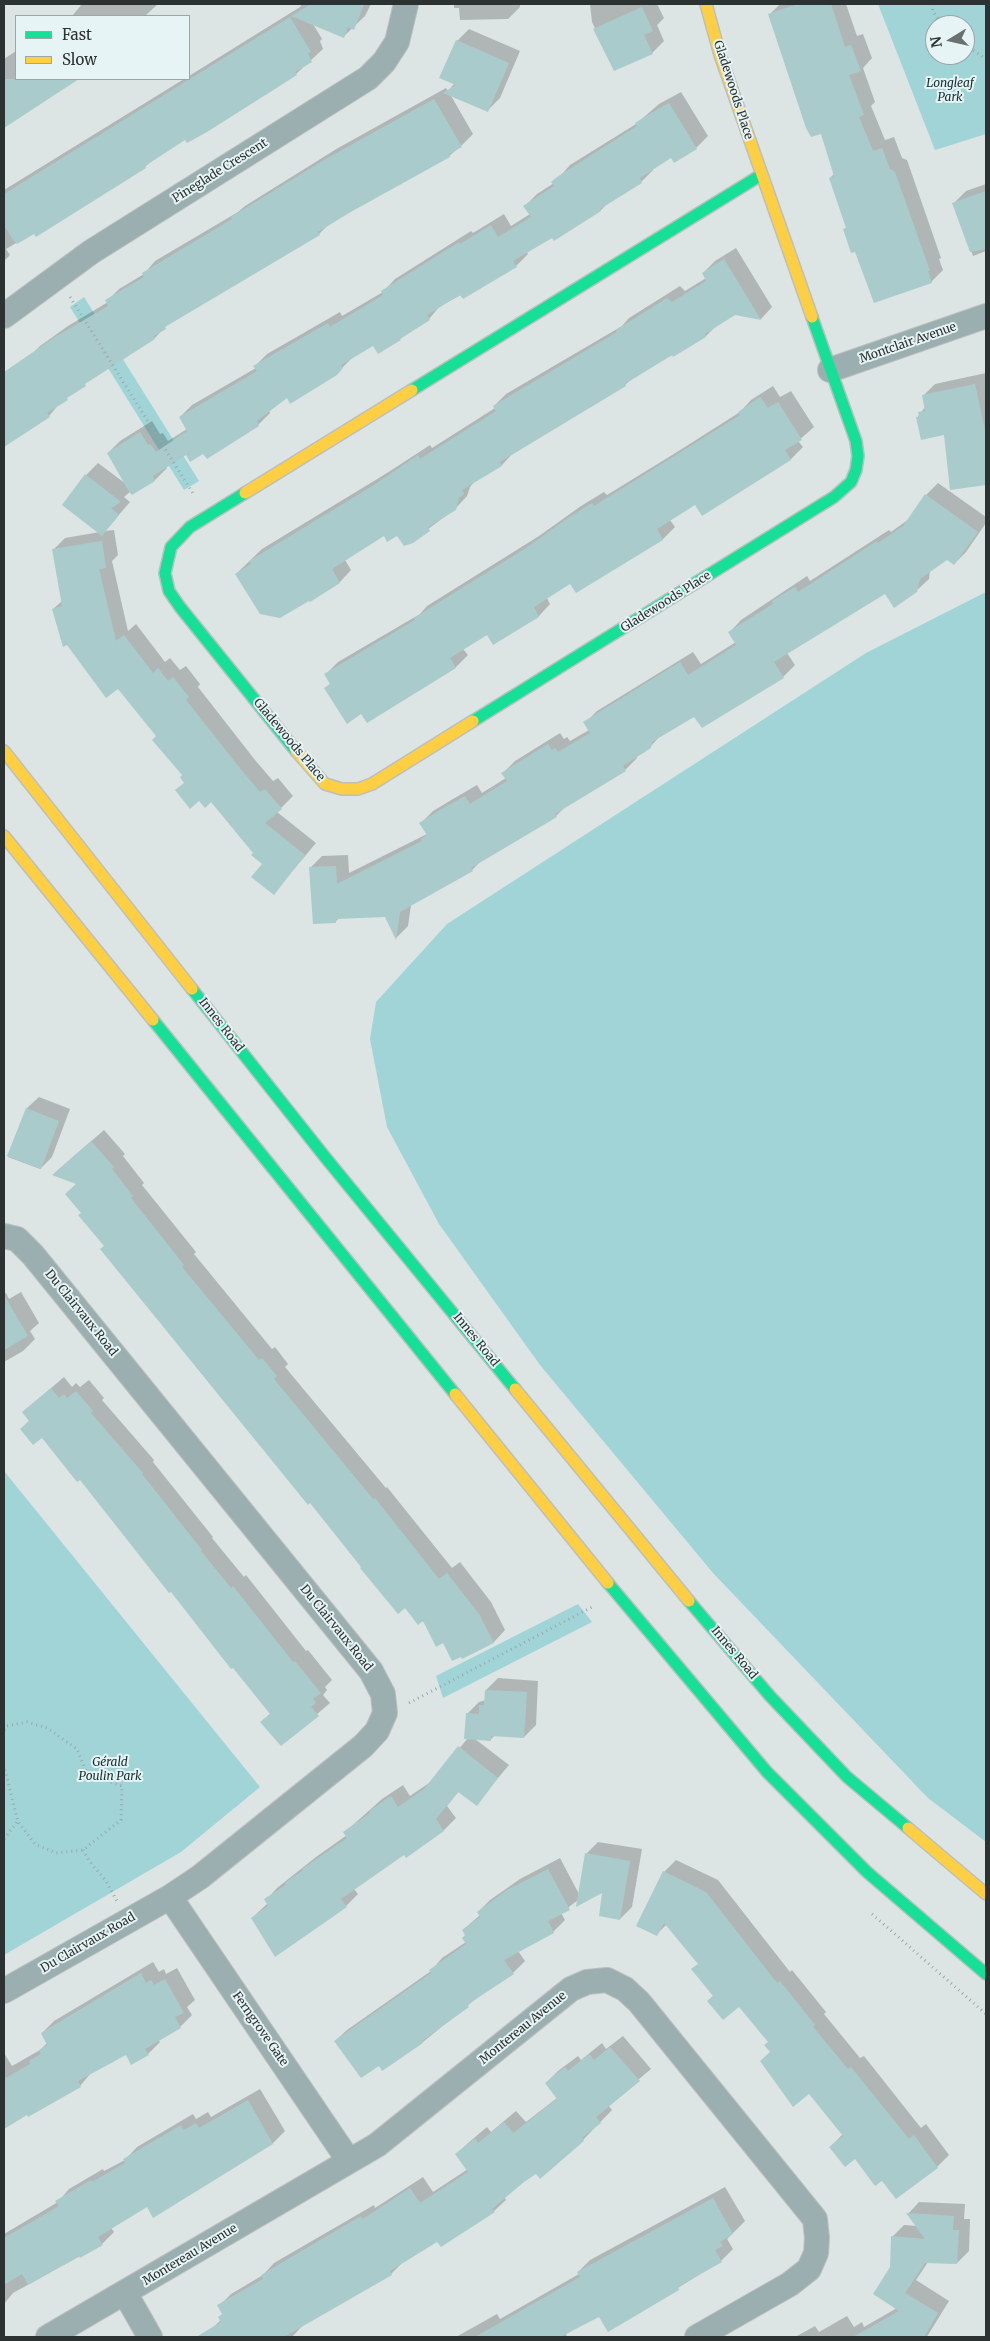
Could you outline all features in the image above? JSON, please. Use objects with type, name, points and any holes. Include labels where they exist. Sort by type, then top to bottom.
[{"type":"main road","name":"Gladewoods Place","points":[[706,4],[720,55],[761,175],[856,441],[858,456],[856,470],[851,482],[834,497],[372,784],[358,789],[342,789],[326,784],[314,773],[169,591],[165,573],[171,547],[190,527],[761,175]]},
{"type":"main road","name":"Innes Road","points":[[4,751],[325,1157],[671,1580],[770,1696],[847,1777],[986,1894]]},
{"type":"main road","points":[[4,836],[589,1560],[767,1772],[867,1872],[986,1974]]},
{"type":"street","name":"Pineglade Crescent","points":[[4,316],[91,252],[368,78],[384,62],[397,42],[406,4]]},
{"type":"street","name":"Montclair Avenue","points":[[830,370],[986,316]]},
{"type":"street","name":"Du Clairvaux Road","points":[[4,1236],[17,1239],[33,1254],[371,1671],[383,1694],[385,1712],[377,1731],[363,1746],[200,1877],[170,1897],[4,1991]]},
{"type":"street","name":"Ferngrove Gate","points":[[170,1897],[349,2161]]},
{"type":"street","name":"Montereau Avenue","points":[[48,2337],[377,2145],[571,1989],[587,1982],[607,1980],[625,1989],[639,2002],[814,2219],[817,2238],[816,2253],[809,2269],[790,2284],[697,2337]]},
{"type":"street","points":[[125,2293],[150,2337]]},
{"type":"path","points":[[975,52],[986,59]]},
{"type":"path","points":[[57,277],[209,516]]},
{"type":"path","points":[[385,1712],[412,1701],[592,1607]]},
{"type":"path","points":[[4,1730],[7,1726],[27,1722],[47,1728],[77,1749],[87,1774],[122,1786],[121,1820],[83,1850],[56,1853],[34,1844],[18,1822],[4,1766]]},
{"type":"path","points":[[4,1839],[18,1822]]},
{"type":"path","points":[[83,1850],[90,1862],[106,1881],[128,1920]]},
{"type":"green space","name":"Longleaf Park","points":[[878,4],[986,4],[986,134],[935,150]]},
{"type":"green space","points":[[84,297],[199,481],[184,490],[70,307]]},
{"type":"green space","points":[[986,592],[986,1842],[928,1798],[713,1573],[540,1365],[439,1224],[387,1127],[370,1039],[376,1002],[447,924],[866,653]]},
{"type":"green space","name":"Gérald Poulin Park","points":[[4,1471],[260,1787],[181,1852],[4,1955]]},
{"type":"green space","points":[[578,1604],[592,1622],[443,1698],[436,1676]]},
{"type":"building","points":[[311,4],[364,4],[354,30],[348,27],[344,38],[291,16]]},
{"type":"building","points":[[798,4],[831,4],[845,47],[851,45],[861,71],[849,75],[864,115],[859,117],[873,151],[882,148],[890,169],[895,172],[930,271],[928,271],[932,283],[874,303],[855,252],[851,253],[843,229],[846,228],[829,178],[834,176],[821,134],[811,137],[806,128],[768,14]]},
{"type":"building","points":[[642,7],[653,31],[644,35],[653,54],[614,71],[593,29]]},
{"type":"building","points":[[290,17],[311,52],[308,53],[312,62],[295,72],[297,75],[207,132],[187,143],[185,140],[145,166],[146,168],[36,237],[34,234],[17,244],[13,240],[4,225],[4,194]]},
{"type":"building","points":[[456,40],[509,63],[488,112],[443,93],[456,85],[439,78]]},
{"type":"building","points":[[4,79],[77,80],[4,128]]},
{"type":"building","points":[[434,99],[462,147],[449,154],[450,157],[349,213],[318,232],[320,235],[165,327],[166,329],[154,336],[155,339],[85,384],[86,386],[67,398],[68,400],[47,413],[50,417],[4,447],[4,372],[55,337],[108,306],[105,300],[144,277],[142,273],[232,219],[231,217],[324,160]]},
{"type":"building","points":[[669,103],[697,149],[674,163],[671,158],[640,178],[642,183],[600,209],[601,211],[554,241],[552,238],[513,261],[517,267],[463,299],[460,295],[427,315],[430,320],[378,354],[373,346],[341,365],[343,368],[337,375],[290,404],[287,398],[257,421],[259,426],[207,459],[203,454],[190,462],[186,455],[153,476],[155,481],[132,495],[128,490],[107,453],[140,432],[148,445],[150,444],[156,452],[187,431],[179,417],[257,371],[253,366],[328,323],[330,327],[383,295],[381,291],[459,242],[460,244],[491,225],[498,237],[531,217],[523,206],[554,186],[551,182],[557,177],[637,126],[635,123]]},
{"type":"building","points":[[986,191],[986,249],[970,252],[952,203]]},
{"type":"building","points":[[724,259],[761,320],[735,315],[705,334],[706,337],[673,357],[672,355],[625,384],[626,386],[500,462],[502,466],[462,490],[464,494],[459,498],[456,510],[428,527],[430,531],[413,543],[404,546],[397,536],[387,542],[384,536],[332,569],[340,583],[310,602],[280,618],[260,614],[235,574],[251,564],[249,561],[374,485],[418,455],[420,459],[496,411],[493,406],[617,332],[616,330],[667,298],[672,302],[706,281],[702,273]]},
{"type":"building","points":[[975,384],[986,435],[986,485],[950,490],[944,435],[921,440],[916,417],[919,417],[918,412],[925,411],[922,395]]},
{"type":"building","points":[[760,397],[768,408],[778,402],[802,440],[785,450],[791,460],[702,516],[695,505],[657,529],[663,540],[576,593],[570,584],[534,607],[539,617],[493,645],[487,635],[450,658],[456,668],[367,723],[361,714],[347,724],[324,688],[330,684],[324,674],[415,620],[414,618],[526,548],[592,503],[594,506],[740,415],[738,412]]},
{"type":"building","points":[[85,474],[121,502],[111,508],[119,515],[102,536],[62,505]]},
{"type":"building","points":[[925,494],[978,532],[954,565],[947,560],[920,579],[917,592],[894,608],[885,594],[774,662],[784,678],[702,728],[694,717],[652,742],[651,748],[623,766],[626,771],[555,814],[557,817],[471,868],[473,871],[400,912],[396,940],[385,917],[336,919],[336,923],[313,924],[309,867],[336,866],[337,884],[422,841],[421,839],[427,835],[419,823],[465,796],[470,804],[507,781],[501,773],[548,744],[552,750],[555,748],[558,752],[590,733],[583,722],[680,662],[688,675],[736,645],[728,632],[773,604],[772,601],[795,587],[798,592],[903,526]]},
{"type":"building","points":[[102,541],[106,568],[99,569],[116,641],[124,635],[153,673],[158,668],[168,681],[173,677],[189,697],[186,700],[243,772],[260,792],[265,789],[282,809],[265,823],[305,855],[274,895],[251,877],[262,864],[251,855],[253,853],[211,802],[205,808],[199,801],[190,809],[175,790],[184,783],[180,777],[182,775],[152,740],[156,736],[118,689],[106,698],[67,645],[63,647],[52,609],[62,606],[52,549]]},
{"type":"building","points":[[26,1108],[59,1121],[41,1169],[7,1156]]},
{"type":"building","points":[[91,1141],[114,1167],[112,1169],[133,1196],[131,1198],[184,1265],[182,1267],[259,1360],[262,1358],[277,1376],[274,1379],[373,1499],[375,1498],[439,1579],[447,1573],[479,1614],[494,1643],[462,1659],[461,1657],[452,1661],[443,1643],[436,1647],[423,1621],[418,1625],[405,1608],[398,1614],[310,1503],[308,1505],[100,1249],[104,1246],[78,1215],[81,1213],[65,1194],[76,1184],[52,1175]]},
{"type":"building","points":[[4,1295],[28,1336],[4,1350]]},
{"type":"building","points":[[51,1388],[59,1398],[64,1394],[67,1398],[76,1391],[93,1411],[91,1413],[143,1473],[231,1588],[233,1586],[293,1662],[295,1661],[321,1693],[313,1699],[316,1703],[311,1707],[319,1716],[281,1746],[260,1722],[270,1714],[233,1668],[231,1669],[171,1592],[169,1593],[80,1480],[77,1482],[42,1438],[33,1445],[20,1429],[29,1421],[22,1412]]},
{"type":"building","points":[[485,1690],[527,1692],[524,1738],[491,1736],[491,1741],[464,1739],[466,1713],[479,1714],[479,1705],[484,1705]]},
{"type":"building","points":[[458,1746],[498,1778],[477,1806],[458,1792],[436,1819],[444,1831],[406,1858],[404,1855],[341,1899],[347,1907],[275,1957],[251,1918],[268,1906],[264,1899],[286,1885],[285,1883],[302,1869],[347,1838],[343,1832],[370,1813],[369,1811],[391,1796],[398,1807],[424,1789]]},
{"type":"building","points":[[585,1853],[630,1861],[620,1920],[599,1916],[602,1893],[576,1907]]},
{"type":"building","points":[[548,1869],[570,1910],[548,1921],[554,1933],[504,1960],[514,1974],[467,2005],[469,2007],[422,2041],[423,2043],[382,2071],[379,2066],[361,2078],[334,2041],[431,1973],[429,1970],[466,1944],[462,1938],[465,1935],[462,1930],[480,1917],[477,1912],[507,1890]]},
{"type":"building","points":[[663,1871],[706,1892],[777,1983],[780,1981],[815,2025],[813,2027],[848,2069],[851,2067],[909,2139],[914,2135],[938,2168],[896,2199],[882,2181],[875,2186],[855,2159],[845,2167],[829,2147],[843,2136],[809,2094],[793,2107],[760,2061],[770,2052],[764,2045],[768,2042],[739,2007],[723,2020],[707,2001],[713,1996],[691,1969],[698,1964],[664,1923],[657,1936],[636,1926]]},
{"type":"building","points":[[141,1973],[146,1983],[151,1980],[154,1985],[165,1979],[184,2013],[175,2017],[181,2028],[145,2049],[149,2055],[131,2065],[126,2055],[78,2081],[81,2087],[4,2129],[4,2079],[30,2064],[29,2061],[41,2054],[39,2050],[47,2045],[41,2033]]},
{"type":"building","points":[[610,2047],[640,2081],[596,2117],[601,2123],[582,2138],[584,2141],[540,2179],[536,2174],[524,2182],[492,2209],[495,2212],[441,2247],[437,2242],[390,2271],[392,2275],[284,2337],[196,2337],[221,2322],[218,2317],[222,2314],[217,2305],[263,2279],[261,2275],[361,2216],[363,2219],[410,2188],[420,2203],[468,2172],[455,2154],[475,2138],[478,2143],[504,2122],[513,2133],[557,2099],[545,2083],[565,2067],[568,2071],[589,2054],[594,2060]]},
{"type":"building","points":[[248,2100],[273,2144],[153,2218],[147,2207],[98,2237],[103,2245],[80,2258],[79,2256],[28,2285],[22,2274],[4,2285],[4,2238],[59,2206],[55,2201],[125,2163],[123,2159],[181,2125],[184,2130],[196,2123],[199,2128]]},
{"type":"building","points":[[713,2198],[733,2234],[720,2242],[723,2246],[715,2250],[722,2262],[678,2287],[679,2290],[608,2332],[599,2317],[560,2337],[475,2337],[580,2277],[577,2272]]},
{"type":"building","points":[[906,2213],[954,2216],[953,2230],[959,2230],[957,2264],[925,2263],[905,2293],[938,2313],[924,2337],[853,2337],[899,2311],[873,2294],[890,2267],[891,2236],[925,2239]]},
{"type":"traffic: fast","points":[[412,390],[761,175]]},
{"type":"traffic: fast","points":[[473,721],[834,497],[851,482],[856,470],[858,456],[856,441],[812,317]]},
{"type":"traffic: fast","points":[[245,493],[190,527],[171,547],[165,573],[169,591],[180,607],[296,751]]},
{"type":"traffic: fast","points":[[192,989],[325,1157],[515,1389]]},
{"type":"traffic: fast","points":[[153,1020],[455,1394]]},
{"type":"traffic: fast","points":[[608,1583],[767,1772],[867,1872],[986,1974]]},
{"type":"traffic: fast","points":[[689,1601],[770,1696],[847,1777],[908,1828]]},
{"type":"traffic: slow","points":[[706,4],[720,55],[812,317]]},
{"type":"traffic: slow","points":[[245,493],[412,390]]},
{"type":"traffic: slow","points":[[296,751],[325,784],[342,789],[358,789],[372,784],[473,721]]},
{"type":"traffic: slow","points":[[4,751],[192,989]]},
{"type":"traffic: slow","points":[[4,836],[153,1020]]},
{"type":"traffic: slow","points":[[515,1389],[689,1601]]},
{"type":"traffic: slow","points":[[455,1394],[608,1583]]},
{"type":"traffic: slow","points":[[908,1828],[986,1894]]}]
